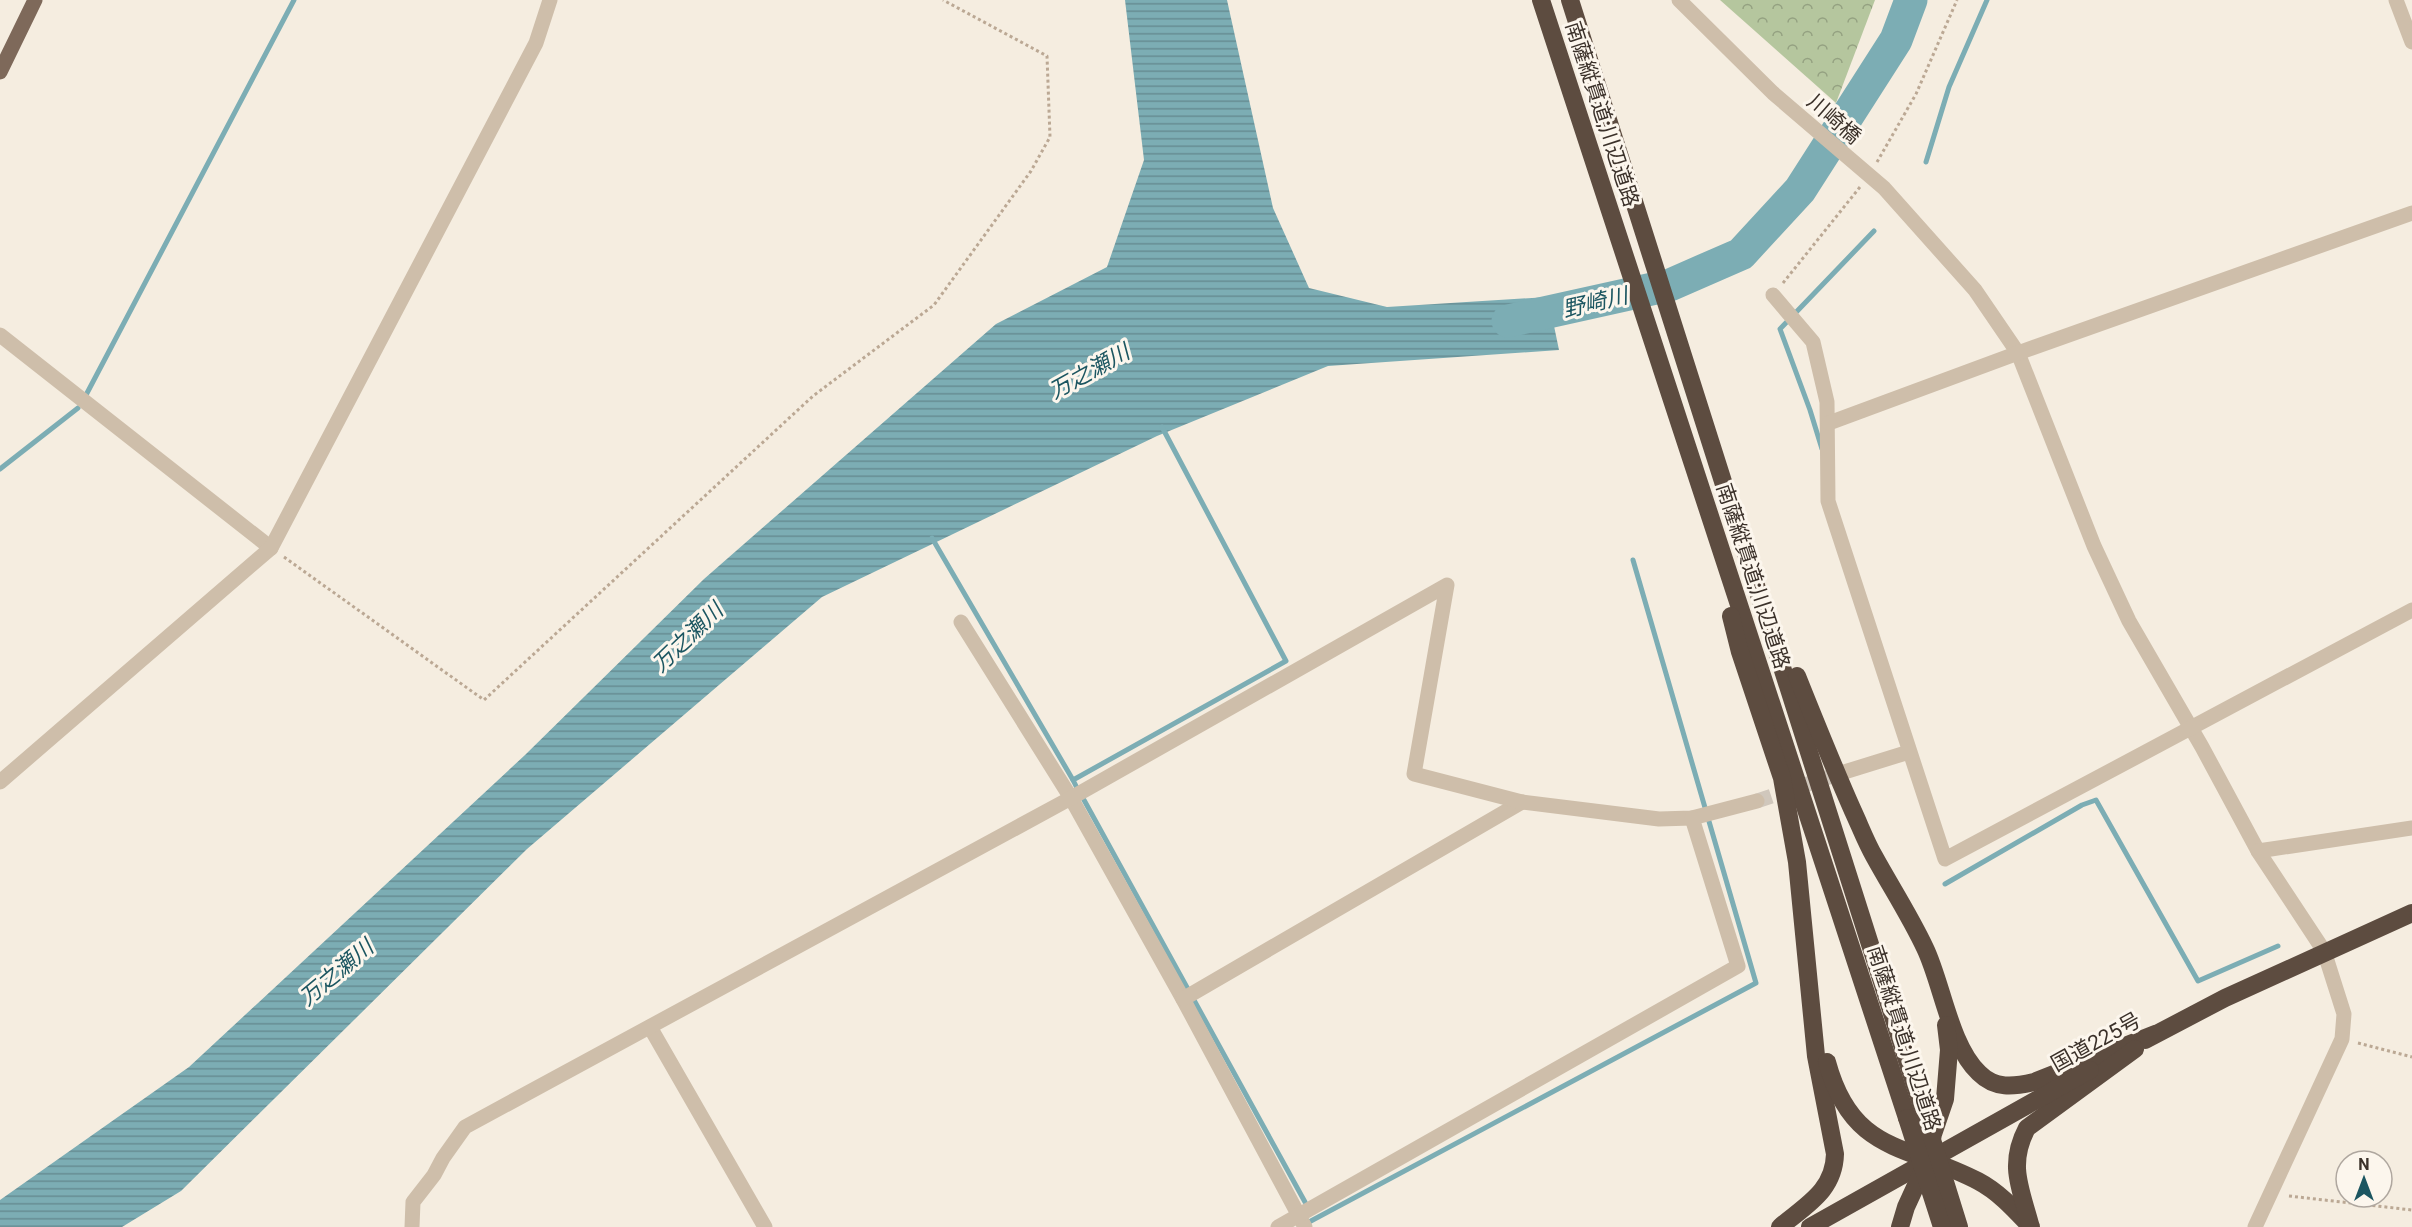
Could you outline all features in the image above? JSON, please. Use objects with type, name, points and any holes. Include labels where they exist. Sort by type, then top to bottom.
[{"type":"highway","name":"南薩縦貫道;川辺道路","points":[[1541,0],[1689,454],[1915,1115]]},
{"type":"highway","name":"南薩縦貫道;川辺道路","points":[[1570,0],[1716,459],[1929,1162]]},
{"type":"highway","points":[[1689,454],[1740,652],[1782,778],[1797,862],[1816,1056],[1836,1154],[1835,1169],[1826,1189],[1780,1227]]},
{"type":"highway","points":[[1716,459],[1831,763],[1874,856],[1898,894],[1927,950],[1944,1005],[1967,1058],[1979,1073],[1997,1085],[2013,1087],[2034,1082],[2156,1034]]},
{"type":"highway","name":"国道225号","points":[[1810,1227],[2156,1034],[2324,951],[2412,913]]},
{"type":"highway","points":[[1812,1005],[1829,1069],[1842,1102],[1856,1121],[1873,1137],[1897,1149],[1979,1182],[2002,1197],[2031,1227]]},
{"type":"highway","points":[[1900,1227],[1906,1207],[1929,1162],[1934,1134],[1945,1100],[1949,1074],[1949,1050],[1944,1005]]},
{"type":"highway","points":[[2031,1227],[2016,1172],[2018,1144],[2027,1128],[2156,1034]]},
{"type":"highway","points":[[1929,1162],[1942,1227]]},
{"type":"highway","points":[[1929,1162],[1959,1227]]},
{"type":"main road","points":[[0,72],[35,0]]},
{"type":"street","points":[[0,782],[271,548],[536,43],[550,0]]},
{"type":"street","name":"川崎橋","points":[[1679,0],[1773,93],[1868,177],[1884,188],[1975,290],[2018,353],[2094,546],[2129,621],[2258,851],[2324,951],[2344,1014],[2342,1039]]},
{"type":"street","points":[[2397,0],[2412,42]]},
{"type":"street","points":[[1829,423],[2018,353],[2412,213]]},
{"type":"street","points":[[1773,295],[1814,342],[1825,390],[1829,423],[1828,501],[1945,859],[2412,610]]},
{"type":"street","points":[[0,335],[271,548]]},
{"type":"street","points":[[414,1226],[413,1202],[434,1175],[465,1127],[1071,798],[1447,585],[1414,774],[1522,802],[1659,819],[1692,818],[1757,801]]},
{"type":"street","points":[[961,622],[1071,798],[1188,996],[1302,1221]]},
{"type":"street","points":[[1841,773],[1909,752]]},
{"type":"street","points":[[1188,996],[1522,802]]},
{"type":"street","points":[[1278,1227],[1302,1221],[1738,966],[1692,818]]},
{"type":"street","points":[[2258,851],[2412,828]]},
{"type":"street","points":[[650,1027],[765,1227]]},
{"type":"street","points":[[2255,1227],[2342,1039]]},
{"type":"path","points":[[271,548],[484,700],[813,396],[934,305],[1031,171],[1050,137],[1047,56],[943,0]]},
{"type":"path","points":[[1773,295],[1868,177],[1916,94],[1957,0]]},
{"type":"path","points":[[2342,1039],[2412,1057]]},
{"type":"path","points":[[2270,1194],[2412,1210]]},
{"type":"green space","points":[[1720,0],[1875,0],[1836,103]]},
{"type":"water","name":"万之瀬川","points":[[1125,0],[1227,0],[1273,208],[1309,288],[1387,307],[1548,297],[1559,350],[1328,366],[1157,436],[822,597],[527,849],[181,1191],[122,1227],[0,1227],[0,1200],[189,1067],[525,755],[704,579],[996,324],[1107,267],[1144,160]]},
{"type":"waterway","points":[[86,395],[294,0]]},
{"type":"waterway","name":"野崎川","points":[[1508,321],[1670,285],[1741,254],[1800,190],[1896,40],[1911,0]]},
{"type":"waterway","points":[[1926,162],[1949,87],[1987,0]]},
{"type":"waterway","points":[[1822,449],[1780,329],[1874,231]]},
{"type":"waterway","points":[[0,469],[78,408]]},
{"type":"waterway","points":[[1077,788],[1073,780],[1286,661],[1162,427]]},
{"type":"waterway","points":[[932,538],[1073,780]]},
{"type":"waterway","points":[[1309,1222],[1756,983],[1633,560]]},
{"type":"waterway","points":[[1084,800],[1305,1202]]},
{"type":"waterway","points":[[1945,884],[2082,805],[2096,800],[2198,981],[2278,946]]},
{"type":"tunnel","points":[[1757,801],[1841,773]]}]
